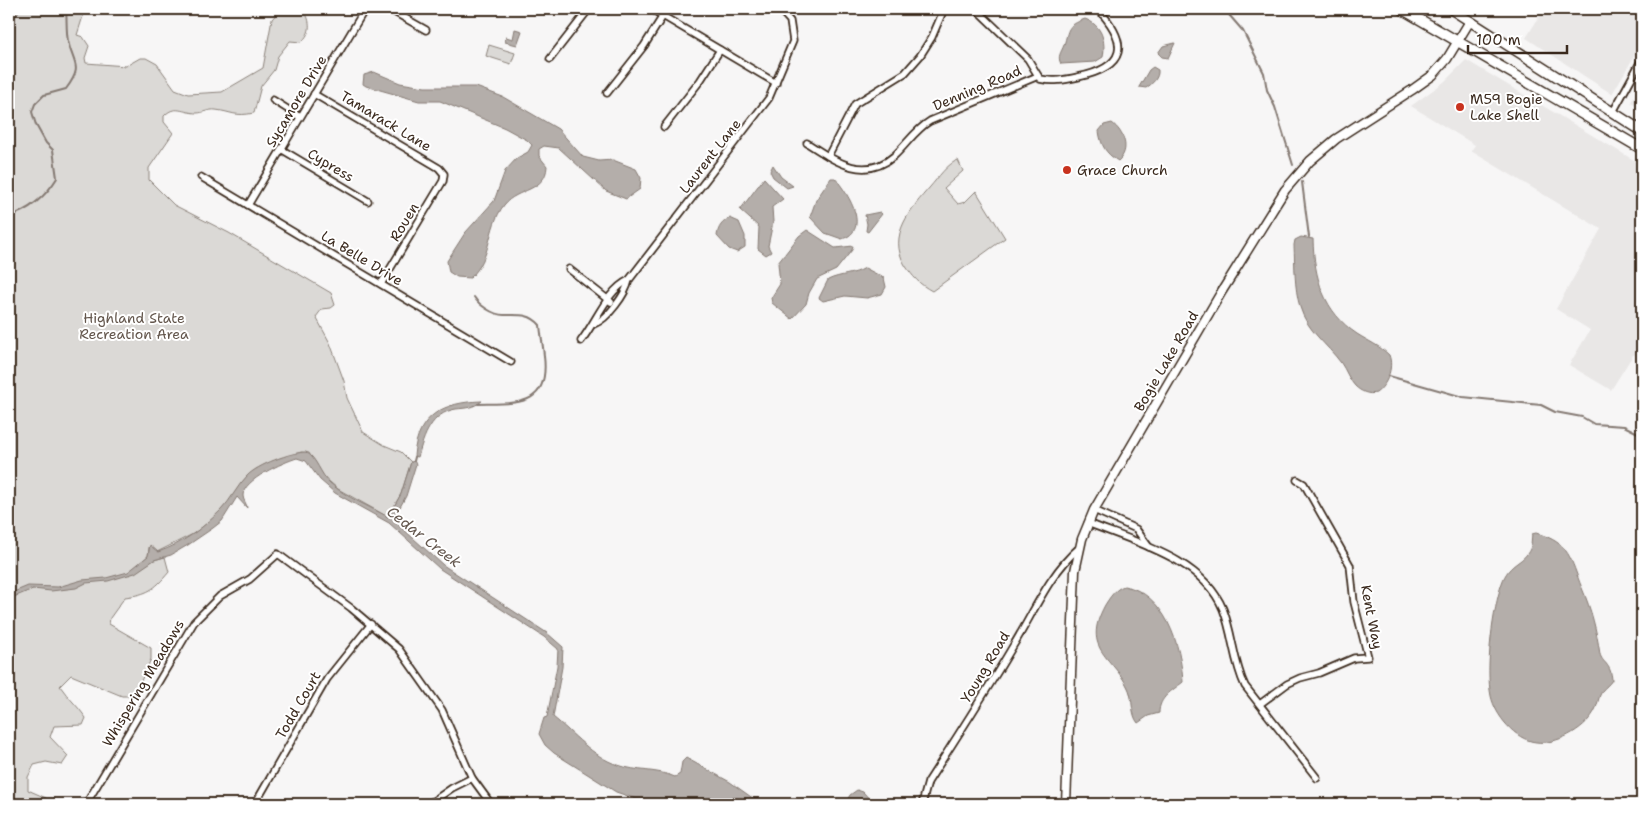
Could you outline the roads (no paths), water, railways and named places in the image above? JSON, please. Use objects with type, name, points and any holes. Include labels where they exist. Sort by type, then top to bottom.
[{"type":"highway","points":[[1402,9],[1642,149]]},
{"type":"highway","points":[[1451,9],[1642,131]]},
{"type":"highway","points":[[1601,125],[1611,120],[1613,112]]},
{"type":"main road","name":"Bogie Lake Road","points":[[1066,804],[1073,587],[1079,548],[1094,510],[1227,283],[1285,190],[1305,166],[1336,138],[1433,75],[1445,62],[1470,21]]},
{"type":"street","points":[[9,18],[13,9]]},
{"type":"street","name":"Sycamore Drive","points":[[248,205],[365,9]]},
{"type":"street","points":[[389,9],[426,30]]},
{"type":"street","points":[[550,59],[589,9]]},
{"type":"street","points":[[651,9],[776,83]]},
{"type":"street","name":"Laurent Lane","points":[[594,324],[602,322],[627,288],[629,280],[760,112],[776,83],[791,47],[793,37],[790,21],[779,9]]},
{"type":"street","points":[[828,156],[855,104],[905,73],[932,38],[944,9]]},
{"type":"street","points":[[976,9],[1028,59],[1038,76]]},
{"type":"street","name":"Denning Road","points":[[807,143],[828,156],[857,168],[876,168],[894,156],[920,127],[930,121],[1038,76],[1040,79],[1052,82],[1099,73],[1111,65],[1118,52],[1119,39],[1110,22],[1098,9]]},
{"type":"street","points":[[607,93],[644,46],[662,16]]},
{"type":"street","points":[[664,127],[702,78],[720,50]]},
{"type":"street","points":[[1613,112],[1642,59]]},
{"type":"street","name":"Tamarack Lane","points":[[314,94],[443,172]]},
{"type":"street","points":[[273,100],[300,117]]},
{"type":"street","name":"Cypress","points":[[281,149],[368,201]]},
{"type":"street","name":"Rouen","points":[[381,284],[443,181],[443,172]]},
{"type":"street","name":"La Belle Drive","points":[[201,177],[511,362]]},
{"type":"street","points":[[569,270],[614,305]]},
{"type":"street","name":"Laurent Lane","points":[[581,341],[594,324],[595,316],[621,284],[629,280]]},
{"type":"street","name":"Kent Way","points":[[1260,704],[1287,684],[1300,678],[1319,673],[1354,658],[1368,657],[1354,602],[1352,574],[1346,555],[1317,510],[1304,484],[1297,480]]},
{"type":"street","points":[[1094,510],[1136,529],[1149,547]]},
{"type":"street","points":[[1088,522],[1149,547],[1192,571],[1213,591],[1223,611],[1239,674],[1245,686],[1317,778]]},
{"type":"street","name":"Young Road","points":[[922,804],[928,782],[1014,645],[1059,566],[1079,548]]},
{"type":"street","name":"Whispering Meadows","points":[[86,804],[194,622],[220,596],[250,579],[278,554],[371,624],[399,649],[442,710],[472,778],[491,804]]},
{"type":"street","name":"Todd Court","points":[[255,804],[327,679],[371,624]]},
{"type":"street","points":[[429,804],[452,788],[472,778]]},
{"type":"waterway","name":"Cedar Creek","points":[[9,216],[30,207],[48,191],[57,178],[53,150],[46,143],[36,125],[32,112],[35,104],[44,95],[66,89],[75,75],[76,65],[67,37],[66,9]]},
{"type":"waterway","points":[[1224,9],[1243,31],[1264,73],[1267,90],[1275,107],[1293,165]]},
{"type":"waterway","points":[[1302,182],[1309,237]]},
{"type":"waterway","points":[[474,297],[483,306],[495,313],[532,318],[540,325],[545,373],[542,385],[528,399],[518,402],[478,404]]},
{"type":"waterway","points":[[1389,376],[1463,397],[1541,405],[1555,412],[1582,417],[1594,424],[1624,426],[1642,435]]},
{"type":"waterway","points":[[414,461],[415,457]]},
{"type":"place","name":"M59 Bogie Lake Shell","points":[[1460,107]]},
{"type":"place","name":"Grace Church","points":[[1067,170]]},
{"type":"park label","name":"Highland State Recreation Area","points":[[134,326]]}]
